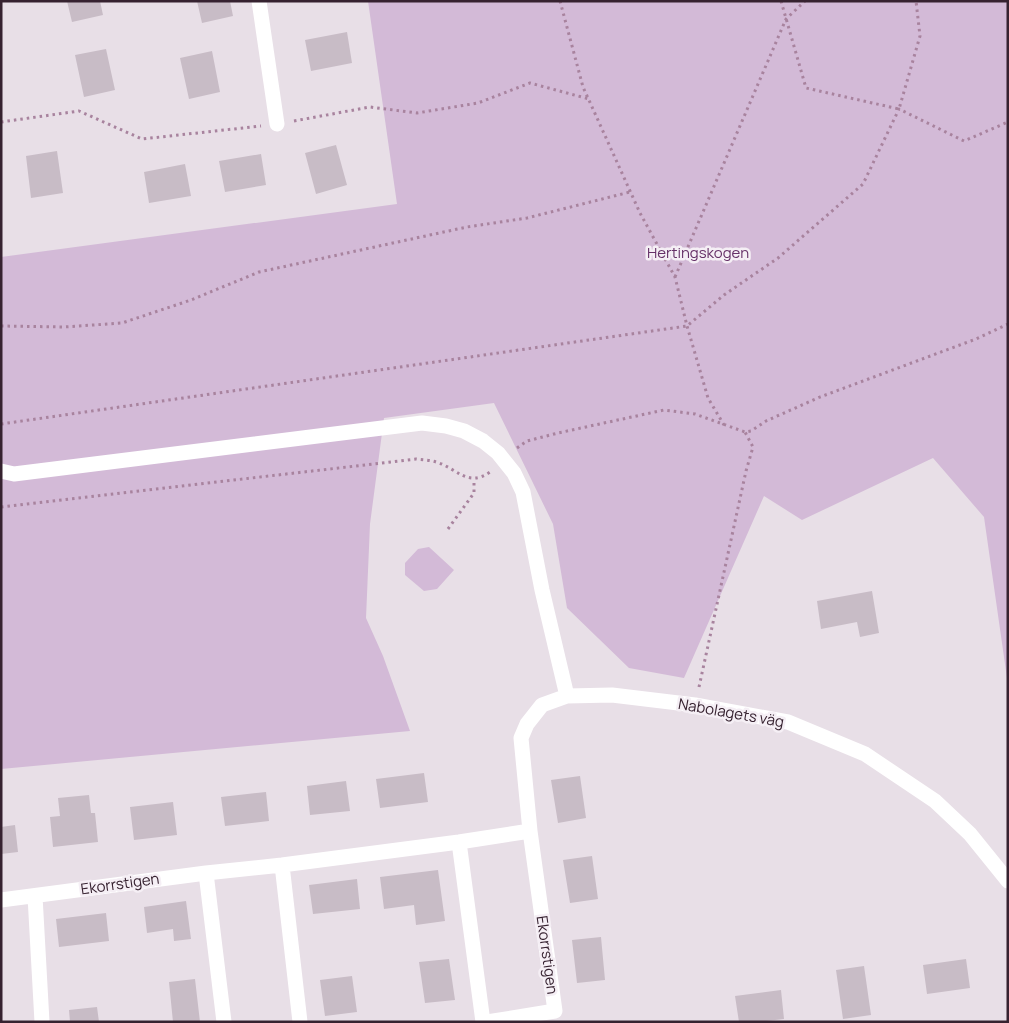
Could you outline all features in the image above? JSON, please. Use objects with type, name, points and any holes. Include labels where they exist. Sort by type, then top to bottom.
[{"type":"street","points":[[259,1],[277,124]]},
{"type":"street","points":[[1,471],[14,474],[422,423],[446,426],[464,431],[483,441],[498,453],[514,473],[523,492],[542,590],[566,696]]},
{"type":"street","name":"Nabolagets väg","points":[[566,696],[612,695],[695,705],[788,722],[865,754],[935,801],[970,834],[1008,881]]},
{"type":"street","name":"Ekorrstigen","points":[[487,1022],[555,1011],[530,831],[521,738],[527,724],[542,705],[566,696]]},
{"type":"street","name":"Ekorrstigen","points":[[1,900],[206,873],[282,866],[530,831]]},
{"type":"street","points":[[459,842],[483,1022]]},
{"type":"street","points":[[282,866],[300,1022]]},
{"type":"street","points":[[206,873],[224,1022]]},
{"type":"street","points":[[35,896],[42,1022]]},
{"type":"path","points":[[560,1],[584,87],[640,213],[675,277],[686,326],[708,398],[724,425]]},
{"type":"path","points":[[781,1],[806,88],[899,109],[964,141],[1008,122]]},
{"type":"path","points":[[675,277],[786,19],[805,1]]},
{"type":"path","points":[[1,424],[686,326],[724,295],[778,258],[863,184],[899,109],[920,36],[916,1]]},
{"type":"path","points":[[1,326],[64,327],[122,323],[191,300],[259,272],[467,227],[526,218],[630,192]]},
{"type":"path","points":[[695,705],[746,471],[753,447],[745,432]]},
{"type":"path","points":[[448,529],[474,493],[474,479]]},
{"type":"green space","name":"Hertingskogen","points":[[368,1],[1008,1],[1008,685],[984,517],[933,458],[802,520],[764,496],[684,678],[629,668],[567,608],[553,524],[494,403],[384,418],[370,524],[366,618],[383,656],[410,731],[1,769],[1,257],[397,204]]},
{"type":"green space","points":[[429,547],[454,570],[437,589],[424,591],[405,575],[405,563],[418,549]]},
{"type":"building","points":[[67,1],[100,1],[103,15],[72,22]]},
{"type":"building","points":[[197,1],[230,1],[233,16],[202,23]]},
{"type":"building","points":[[347,32],[352,63],[311,71],[305,40]]},
{"type":"building","points":[[106,49],[115,90],[84,97],[75,55]]},
{"type":"building","points":[[212,51],[220,92],[189,99],[180,58]]},
{"type":"building","points":[[336,145],[347,185],[316,194],[305,153]]},
{"type":"building","points":[[57,151],[63,193],[31,198],[26,156]]},
{"type":"building","points":[[261,154],[266,185],[225,192],[219,161]]},
{"type":"building","points":[[185,164],[191,196],[149,203],[144,172]]},
{"type":"building","points":[[872,591],[879,633],[860,637],[857,622],[821,629],[817,601]]},
{"type":"building","points":[[424,773],[428,802],[380,808],[376,779]]},
{"type":"building","points":[[580,776],[586,818],[558,823],[551,780]]},
{"type":"building","points":[[346,781],[350,811],[310,815],[307,786]]},
{"type":"building","points":[[266,792],[269,821],[225,826],[221,797]]},
{"type":"building","points":[[89,795],[91,813],[95,813],[98,842],[53,847],[50,817],[60,816],[58,798]]},
{"type":"building","points":[[173,802],[177,835],[134,840],[130,807]]},
{"type":"building","points":[[15,825],[18,852],[1,854],[1,827]]},
{"type":"building","points":[[592,856],[598,899],[570,903],[563,860]]},
{"type":"building","points":[[438,870],[445,921],[416,925],[414,905],[384,909],[380,877]]},
{"type":"building","points":[[357,879],[360,909],[313,914],[309,885]]},
{"type":"building","points":[[186,901],[191,939],[174,941],[173,929],[147,933],[144,907]]},
{"type":"building","points":[[106,913],[109,941],[59,947],[56,919]]},
{"type":"building","points":[[601,937],[605,980],[577,983],[572,940]]},
{"type":"building","points":[[449,959],[455,1000],[425,1003],[419,962]]},
{"type":"building","points":[[966,959],[970,988],[927,994],[923,965]]},
{"type":"building","points":[[864,966],[871,1015],[843,1019],[836,970]]},
{"type":"building","points":[[352,976],[357,1012],[325,1016],[320,980]]},
{"type":"building","points":[[195,979],[200,1022],[173,1022],[169,982]]},
{"type":"building","points":[[781,990],[784,1019],[739,1022],[735,996]]},
{"type":"building","points":[[97,1007],[99,1022],[70,1022],[69,1010]]}]
